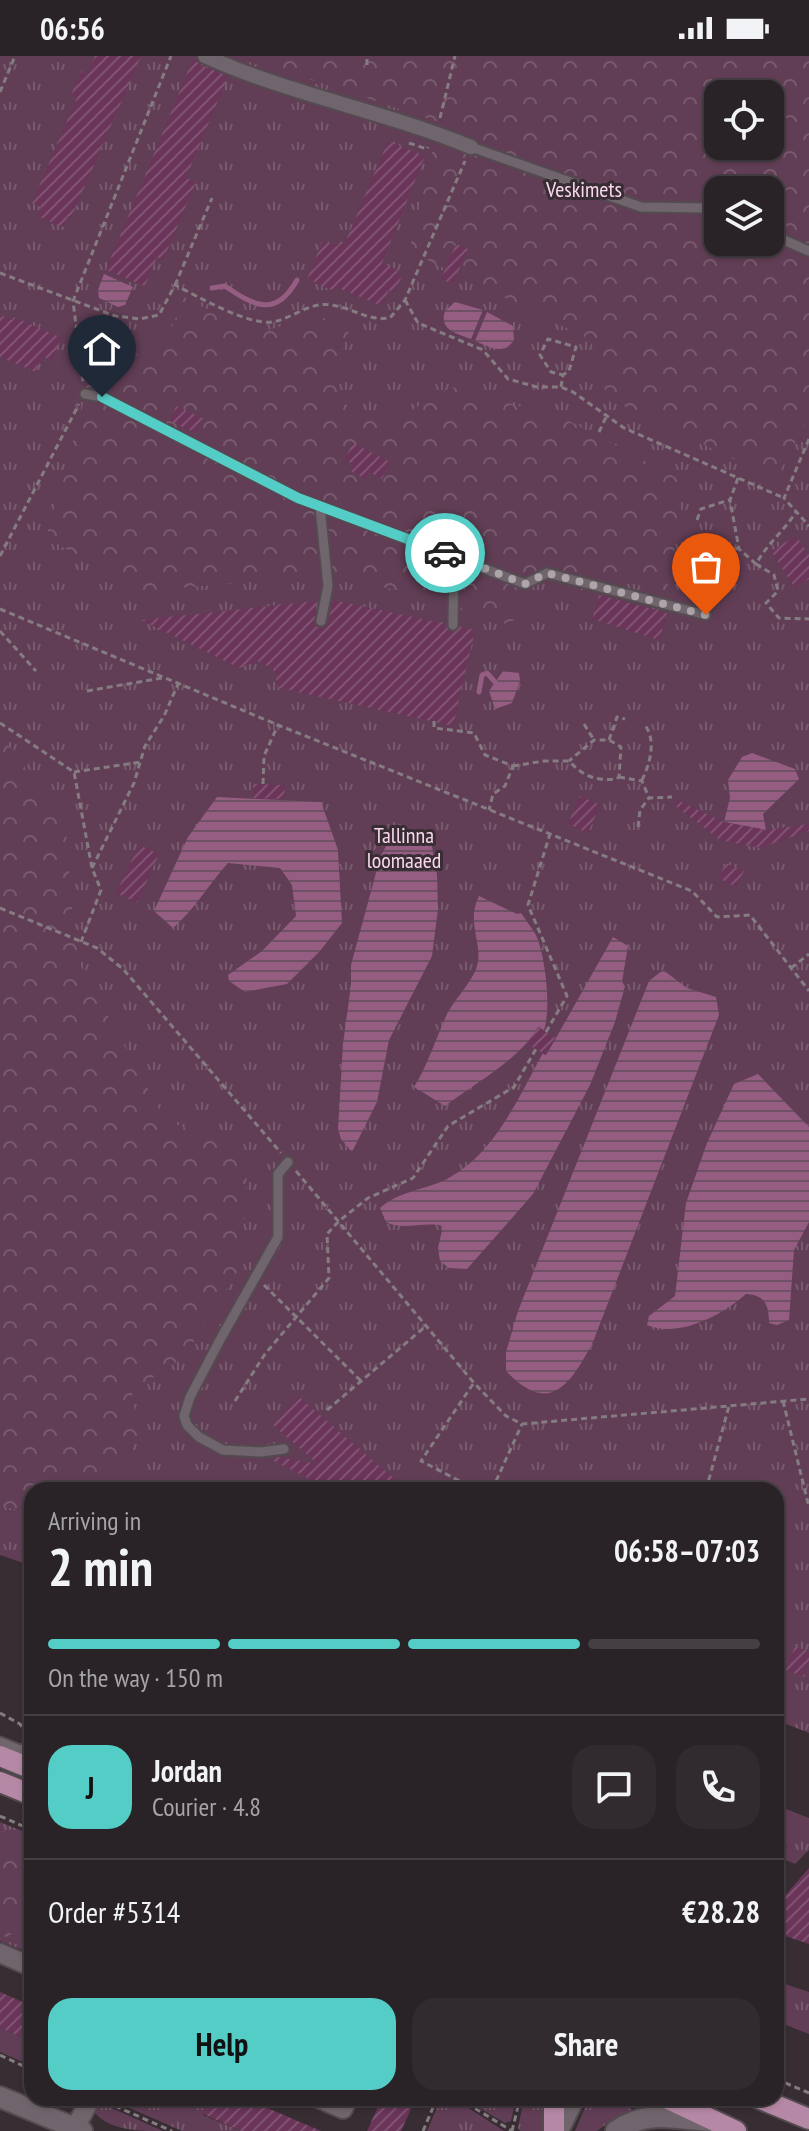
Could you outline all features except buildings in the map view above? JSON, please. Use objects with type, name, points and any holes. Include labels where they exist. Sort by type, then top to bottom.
[{"type":"main road","points":[[0,1756],[24,1766]]},
{"type":"main road","points":[[0,1782],[24,1792]]},
{"type":"main road","points":[[0,2097],[78,2130]]},
{"type":"main road","points":[[554,2106],[556,2131]]},
{"type":"main road","points":[[556,2131],[570,2106]]},
{"type":"main road","points":[[682,2106],[736,2131]]},
{"type":"main road","points":[[777,2106],[809,2119]]},
{"type":"main road","points":[[616,2131],[629,2123],[654,2116],[713,2121]]},
{"type":"street","points":[[205,56],[239,71],[435,132],[471,147]]},
{"type":"street","points":[[0,1953],[24,1964]]},
{"type":"street","points":[[78,2130],[90,2106]]},
{"type":"lane","points":[[471,147],[641,207],[704,208]]},
{"type":"lane","points":[[784,240],[809,251]]},
{"type":"lane","points":[[85,394],[102,397],[320,507],[525,584],[547,573],[706,615]]},
{"type":"lane","points":[[320,507],[328,586],[321,621]]},
{"type":"lane","points":[[453,625],[454,556]]},
{"type":"lane","points":[[284,1449],[223,1450],[199,1437],[187,1425],[184,1416],[190,1397],[278,1237],[278,1174],[288,1162]]},
{"type":"lane","points":[[0,1742],[20,1750],[24,1748]]},
{"type":"path","points":[[0,92],[15,56]]},
{"type":"path","points":[[0,556],[85,394],[73,301],[171,56]]},
{"type":"path","points":[[367,56],[367,65]]},
{"type":"path","points":[[444,110],[455,56]]},
{"type":"path","points":[[175,285],[254,321],[274,322],[312,307],[330,304],[375,320],[390,318],[405,300],[471,147]]},
{"type":"path","points":[[0,273],[115,316],[140,319],[159,315],[212,198]]},
{"type":"path","points":[[405,300],[418,323],[483,350],[508,379],[537,387],[561,387],[573,392],[624,428],[784,498],[809,526]]},
{"type":"path","points":[[561,387],[576,347],[548,339],[540,355],[551,372],[563,375]]},
{"type":"path","points":[[599,432],[607,415]]},
{"type":"path","points":[[784,498],[809,439]]},
{"type":"path","points":[[738,478],[730,500],[739,549]]},
{"type":"path","points":[[697,520],[701,509],[730,500]]},
{"type":"path","points":[[756,564],[766,547],[796,512]]},
{"type":"path","points":[[726,545],[739,549],[774,575],[778,591],[766,603],[779,618],[809,619]]},
{"type":"path","points":[[0,609],[278,725],[692,891],[717,917],[750,915],[809,991]]},
{"type":"path","points":[[0,631],[36,671]]},
{"type":"path","points":[[87,691],[164,677]]},
{"type":"path","points":[[92,868],[134,783],[145,746],[164,716],[178,683]]},
{"type":"path","points":[[609,740],[617,717],[625,719]]},
{"type":"path","points":[[434,721],[434,728],[474,733],[485,755],[513,766],[569,761],[594,740],[609,740],[621,747],[619,777]]},
{"type":"path","points":[[0,723],[74,772],[141,762]]},
{"type":"path","points":[[584,724],[594,740]]},
{"type":"path","points":[[644,724],[650,731],[650,763],[642,781],[649,798]]},
{"type":"path","points":[[263,784],[264,756],[278,725]]},
{"type":"path","points":[[569,761],[589,778],[604,780],[619,777],[642,781]]},
{"type":"path","points":[[489,810],[493,794],[505,786],[513,766]]},
{"type":"path","points":[[74,772],[92,868],[101,890],[81,942]]},
{"type":"path","points":[[649,798],[672,797]]},
{"type":"path","points":[[638,827],[640,810],[649,798]]},
{"type":"path","points":[[546,1032],[567,996],[528,905],[550,834]]},
{"type":"path","points":[[0,908],[97,948],[123,969],[474,1383],[506,1416],[522,1424],[809,1399]]},
{"type":"path","points":[[791,968],[809,954]]},
{"type":"path","points":[[235,1401],[265,1354],[329,1278],[327,1234],[368,1198],[413,1178],[448,1126],[514,1087],[536,1049]]},
{"type":"path","points":[[256,1276],[361,1381]]},
{"type":"path","points":[[327,1410],[426,1326]]},
{"type":"path","points":[[462,1482],[421,1461],[474,1383]]},
{"type":"path","points":[[783,1401],[809,1507]]},
{"type":"path","points":[[708,1482],[729,1406]]},
{"type":"path","points":[[496,1482],[522,1424]]},
{"type":"path","points":[[0,1713],[20,1724],[24,1731]]},
{"type":"path","points":[[13,1822],[18,1812]]},
{"type":"path","points":[[0,1816],[24,1827]]},
{"type":"path","points":[[0,2055],[24,2066]]},
{"type":"path","points":[[784,2082],[809,2093]]},
{"type":"path","points":[[113,2106],[172,2131]]},
{"type":"path","points":[[423,2131],[434,2106]]},
{"type":"path","points":[[473,2106],[512,2131],[518,2106]]},
{"type":"green space","name":"Tallinna loomaaed","points":[[0,56],[809,56],[809,1733],[784,1723],[784,1482],[24,1482],[24,1563],[0,1555]]},
{"type":"green space","name":"Veskimets","points":[[240,56],[809,56],[809,416],[776,479],[607,398],[591,340],[409,251],[439,122]]},
{"type":"green space","points":[[184,297],[228,320],[262,332],[316,315],[350,328],[331,379],[356,420],[391,422],[452,387],[567,420],[677,478],[682,515],[666,592],[589,575],[549,576],[533,582],[520,594],[522,618],[500,625],[449,603],[329,574],[138,592],[46,537],[82,409],[87,378],[86,327],[136,344],[168,337]]},
{"type":"green space","points":[[0,735],[65,819],[74,932],[81,951],[77,959],[165,1120],[249,1152],[240,1267],[184,1357],[132,1391],[138,1434],[117,1482],[24,1482],[24,1511],[0,1506]]},
{"type":"green space","points":[[784,1808],[809,1818],[809,1850],[795,1864],[784,1859],[787,1847],[784,1846]]},
{"type":"green space","points":[[0,1822],[24,1832],[24,1951],[0,1941]]},
{"type":"green space","points":[[0,1830],[24,1840],[24,1890],[20,1895],[19,1922],[8,1938],[0,1934]]},
{"type":"green space","points":[[784,1984],[809,1992],[809,2034],[784,2024]]},
{"type":"green space","points":[[0,2028],[24,2038],[24,2062],[0,2052]]},
{"type":"green space","points":[[96,2106],[107,2106],[163,2131],[117,2127],[95,2113]]},
{"type":"green space","points":[[125,2106],[207,2106],[203,2115],[241,2131],[182,2131]]},
{"type":"green space","points":[[438,2106],[465,2106],[504,2131],[427,2131]]},
{"type":"green space","points":[[476,2106],[514,2106],[511,2121],[505,2123]]},
{"type":"green space","points":[[522,2106],[544,2106],[542,2131],[520,2131]]},
{"type":"green space","points":[[586,2106],[626,2106],[633,2110],[597,2131],[575,2131]]},
{"type":"shaded area","points":[[104,274],[133,287],[125,305],[118,307],[99,298],[98,290]]},
{"type":"shaded area","points":[[455,302],[483,310],[471,339],[455,333],[444,323],[445,311]]},
{"type":"shaded area","points":[[487,312],[513,326],[514,340],[506,348],[496,349],[475,341]]},
{"type":"shaded area","points":[[503,671],[519,673],[520,681],[512,703],[495,709],[489,691]]},
{"type":"shaded area","points":[[752,753],[795,769],[799,779],[763,814],[766,830],[724,822],[730,798],[728,780],[742,757]]},
{"type":"shaded area","points":[[217,797],[321,802],[338,850],[342,923],[320,951],[287,984],[245,992],[229,981],[228,975],[262,951],[296,916],[292,885],[280,868],[228,863],[173,928],[154,911],[188,837]]},
{"type":"shaded area","points":[[389,840],[431,841],[437,875],[438,909],[432,956],[389,1040],[377,1102],[352,1152],[341,1139],[338,1129],[351,965],[380,858]]},
{"type":"shaded area","points":[[479,896],[517,914],[521,913],[535,933],[545,973],[546,1021],[544,1030],[539,1027],[519,1051],[445,1106],[414,1087],[448,1012],[476,969],[478,951],[474,916]]},
{"type":"shaded area","points":[[613,937],[628,946],[622,982],[625,986],[615,1022],[590,1085],[533,1194],[467,1269],[449,1268],[440,1261],[438,1248],[443,1226],[393,1225],[386,1222],[380,1208],[395,1198],[447,1179],[479,1155],[492,1140],[543,1053],[546,1055]]},
{"type":"shaded area","points":[[663,970],[687,988],[716,997],[719,1015],[593,1342],[576,1370],[558,1390],[535,1392],[521,1385],[506,1371],[506,1352],[518,1311],[649,981]]},
{"type":"shaded area","points":[[758,1074],[809,1127],[809,1222],[794,1250],[789,1320],[777,1325],[769,1323],[765,1302],[758,1296],[746,1294],[699,1323],[672,1329],[647,1325],[649,1316],[675,1296],[686,1203],[707,1143],[734,1084]]},
{"type":"waterway","points":[[212,288],[225,286],[246,299],[264,305],[281,300],[297,280]]},
{"type":"waterway","points":[[479,692],[482,675],[487,673],[495,682]]},
{"type":"way so far","points":[[445,553],[525,584],[547,573],[706,615]]},
{"type":"route","points":[[102,397],[298,498],[445,553]]}]
